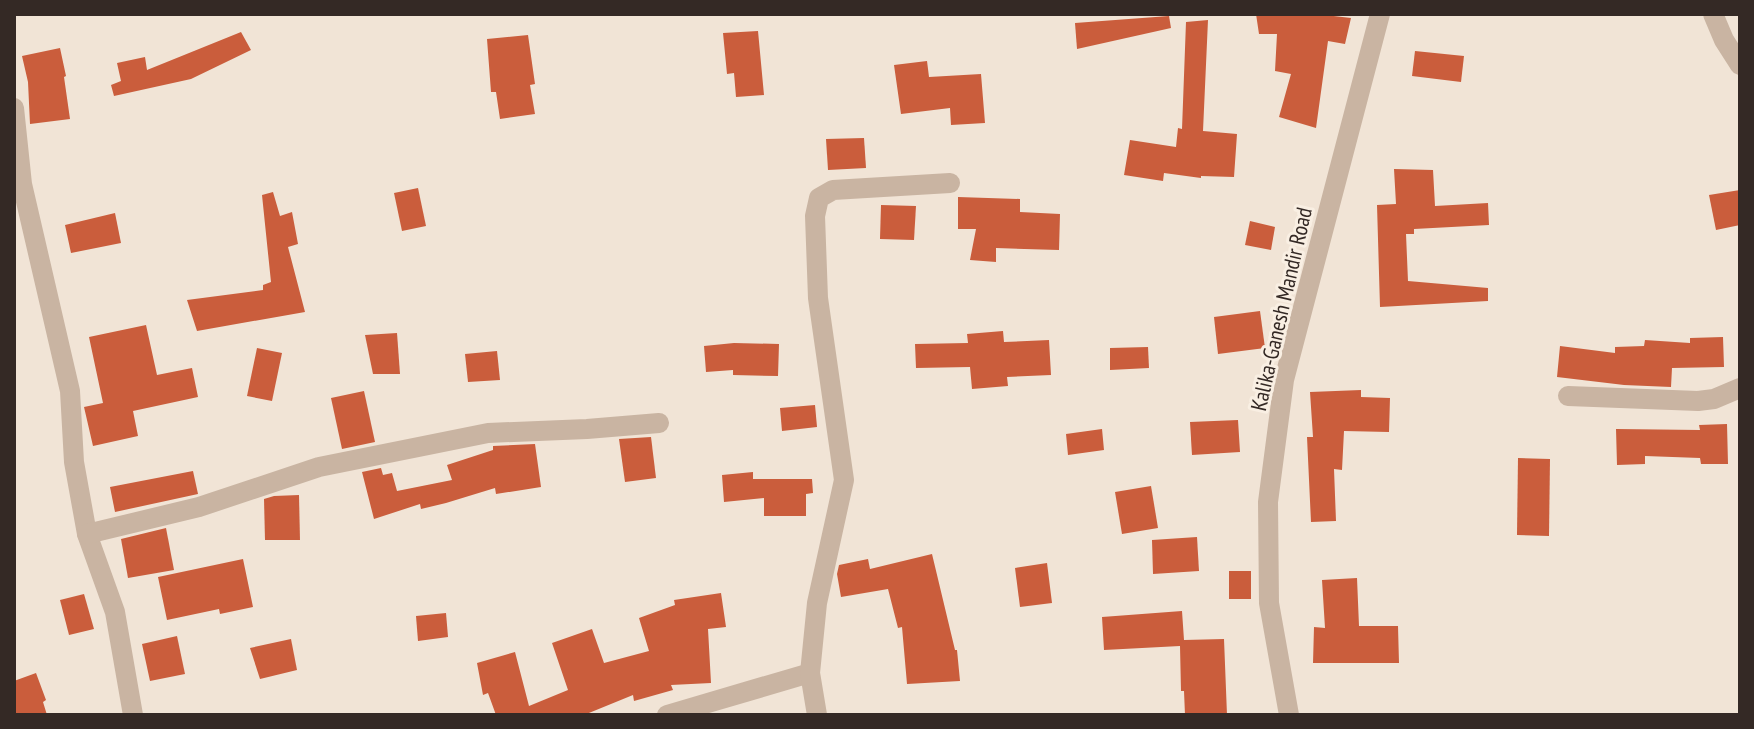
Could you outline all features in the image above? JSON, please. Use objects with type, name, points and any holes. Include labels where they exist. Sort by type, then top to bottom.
[{"type":"street","name":"Kalika-Ganesh Mandir Road","points":[[1289,715],[1269,603],[1268,502],[1284,380],[1380,14]]},
{"type":"street","points":[[1713,14],[1732,38],[1740,65]]},
{"type":"street","points":[[14,108],[22,184],[70,391],[74,462],[87,534],[115,612],[133,715]]},
{"type":"street","points":[[817,715],[810,673],[817,603],[844,480],[818,298],[815,216],[819,198],[833,190],[950,183]]},
{"type":"street","points":[[1568,396],[1698,401],[1714,399],[1740,388]]},
{"type":"street","points":[[87,534],[199,507],[319,467],[488,433],[659,423]]},
{"type":"street","points":[[667,715],[810,673]]},
{"type":"building","points":[[1256,14],[1351,18],[1345,44],[1328,41],[1316,128],[1279,117],[1291,74],[1275,71],[1277,34],[1259,34]]},
{"type":"building","points":[[1169,16],[1171,28],[1077,49],[1075,23]]},
{"type":"building","points":[[1208,20],[1203,131],[1237,134],[1234,177],[1201,178],[1164,173],[1163,181],[1124,175],[1130,140],[1176,147],[1178,128],[1182,129],[1186,22]]},
{"type":"building","points":[[758,31],[764,95],[736,97],[734,73],[727,74],[723,33]]},
{"type":"building","points":[[241,32],[251,50],[191,79],[114,96],[111,85],[121,81],[117,63],[145,57],[147,70]]},
{"type":"building","points":[[528,35],[535,84],[530,85],[535,114],[500,119],[496,92],[491,92],[487,39]]},
{"type":"building","points":[[60,48],[70,119],[30,124],[28,82],[22,56]]},
{"type":"building","points":[[1415,51],[1464,56],[1461,82],[1412,76]]},
{"type":"building","points":[[927,61],[929,77],[981,74],[985,123],[951,125],[950,108],[901,114],[894,65]]},
{"type":"building","points":[[864,138],[866,168],[828,170],[826,139]]},
{"type":"building","points":[[1394,169],[1433,170],[1435,206],[1488,203],[1489,225],[1414,229],[1414,234],[1406,234],[1408,281],[1488,288],[1488,301],[1380,307],[1377,205],[1396,204]]},
{"type":"building","points":[[418,188],[426,226],[402,231],[394,193]]},
{"type":"building","points":[[1740,190],[1740,225],[1716,230],[1709,195]]},
{"type":"building","points":[[273,192],[280,216],[292,212],[298,244],[288,247],[305,312],[197,331],[187,300],[263,290],[263,285],[271,282],[262,195]]},
{"type":"building","points":[[958,197],[1020,199],[1020,212],[1060,214],[1059,250],[996,248],[996,262],[970,260],[976,229],[958,229]]},
{"type":"building","points":[[881,205],[916,206],[914,240],[880,239]]},
{"type":"building","points":[[115,213],[121,243],[71,253],[65,225]]},
{"type":"building","points":[[1250,221],[1275,227],[1271,250],[1245,245]]},
{"type":"building","points":[[1260,311],[1265,348],[1218,354],[1214,317]]},
{"type":"building","points":[[146,325],[157,375],[192,368],[198,397],[133,411],[138,436],[93,446],[84,407],[103,403],[89,337]]},
{"type":"building","points":[[1003,331],[1004,342],[1049,340],[1051,375],[1007,377],[1008,386],[972,389],[970,367],[916,368],[915,344],[968,343],[967,334]]},
{"type":"building","points":[[397,333],[400,374],[373,374],[365,335]]},
{"type":"building","points":[[1723,337],[1724,367],[1672,368],[1671,387],[1557,377],[1560,346],[1615,353],[1615,347],[1644,346],[1645,340],[1690,343],[1690,338]]},
{"type":"building","points":[[779,344],[778,376],[733,375],[733,370],[706,372],[704,346]]},
{"type":"building","points":[[1148,347],[1149,368],[1110,370],[1110,348]]},
{"type":"building","points":[[257,348],[282,353],[272,401],[247,396]]},
{"type":"building","points":[[497,351],[500,380],[468,382],[465,354]]},
{"type":"building","points":[[1361,390],[1361,397],[1390,398],[1389,432],[1344,431],[1342,470],[1334,469],[1336,521],[1311,522],[1307,437],[1313,437],[1310,392]]},
{"type":"building","points":[[364,391],[375,442],[342,449],[331,398]]},
{"type":"building","points":[[815,405],[817,427],[782,431],[780,408]]},
{"type":"building","points":[[1238,420],[1240,452],[1192,455],[1190,422]]},
{"type":"building","points":[[1727,424],[1728,464],[1701,464],[1700,458],[1645,456],[1645,464],[1617,465],[1616,429],[1700,430],[1699,425]]},
{"type":"building","points":[[1102,429],[1104,450],[1068,455],[1066,434]]},
{"type":"building","points":[[651,437],[656,478],[625,482],[619,439]]},
{"type":"building","points":[[535,444],[541,487],[496,494],[495,488],[421,509],[420,504],[374,519],[362,472],[381,468],[383,475],[392,473],[397,491],[452,480],[447,465],[493,450],[493,446]]},
{"type":"building","points":[[1518,458],[1550,459],[1549,536],[1517,535]]},
{"type":"building","points":[[193,471],[198,494],[115,512],[110,487]]},
{"type":"building","points":[[753,472],[753,479],[812,479],[813,493],[806,494],[806,516],[764,516],[764,498],[724,502],[722,475]]},
{"type":"building","points":[[1151,486],[1158,528],[1122,534],[1115,492]]},
{"type":"building","points":[[299,495],[300,540],[265,540],[264,499]]},
{"type":"building","points":[[166,528],[174,570],[128,578],[121,539]]},
{"type":"building","points":[[1197,537],[1199,571],[1153,574],[1152,540]]},
{"type":"building","points":[[932,554],[957,650],[960,681],[907,684],[902,627],[898,628],[888,589],[841,597],[837,574],[839,565],[868,559],[870,569]]},
{"type":"building","points":[[243,559],[253,607],[220,614],[219,609],[167,620],[158,577]]},
{"type":"building","points":[[1047,563],[1052,603],[1020,607],[1015,568]]},
{"type":"building","points":[[1229,571],[1251,571],[1251,599],[1229,599]]},
{"type":"building","points":[[1357,578],[1359,626],[1398,626],[1399,663],[1313,663],[1314,627],[1325,628],[1322,580]]},
{"type":"building","points":[[721,593],[726,627],[708,629],[711,683],[671,685],[673,690],[634,701],[633,695],[584,715],[496,715],[488,693],[483,695],[477,663],[515,652],[529,706],[568,690],[552,643],[592,629],[604,663],[649,651],[639,618],[675,605],[674,600]]},
{"type":"building","points":[[84,594],[94,629],[69,635],[60,600]]},
{"type":"building","points":[[1182,611],[1184,640],[1224,639],[1227,715],[1185,715],[1180,646],[1104,650],[1102,617]]},
{"type":"building","points":[[446,613],[448,637],[418,641],[416,616]]},
{"type":"building","points":[[177,636],[185,674],[150,681],[142,644]]},
{"type":"building","points":[[291,639],[297,670],[260,679],[250,648]]},
{"type":"building","points":[[36,673],[46,700],[43,702],[47,715],[14,715],[14,681]]}]
